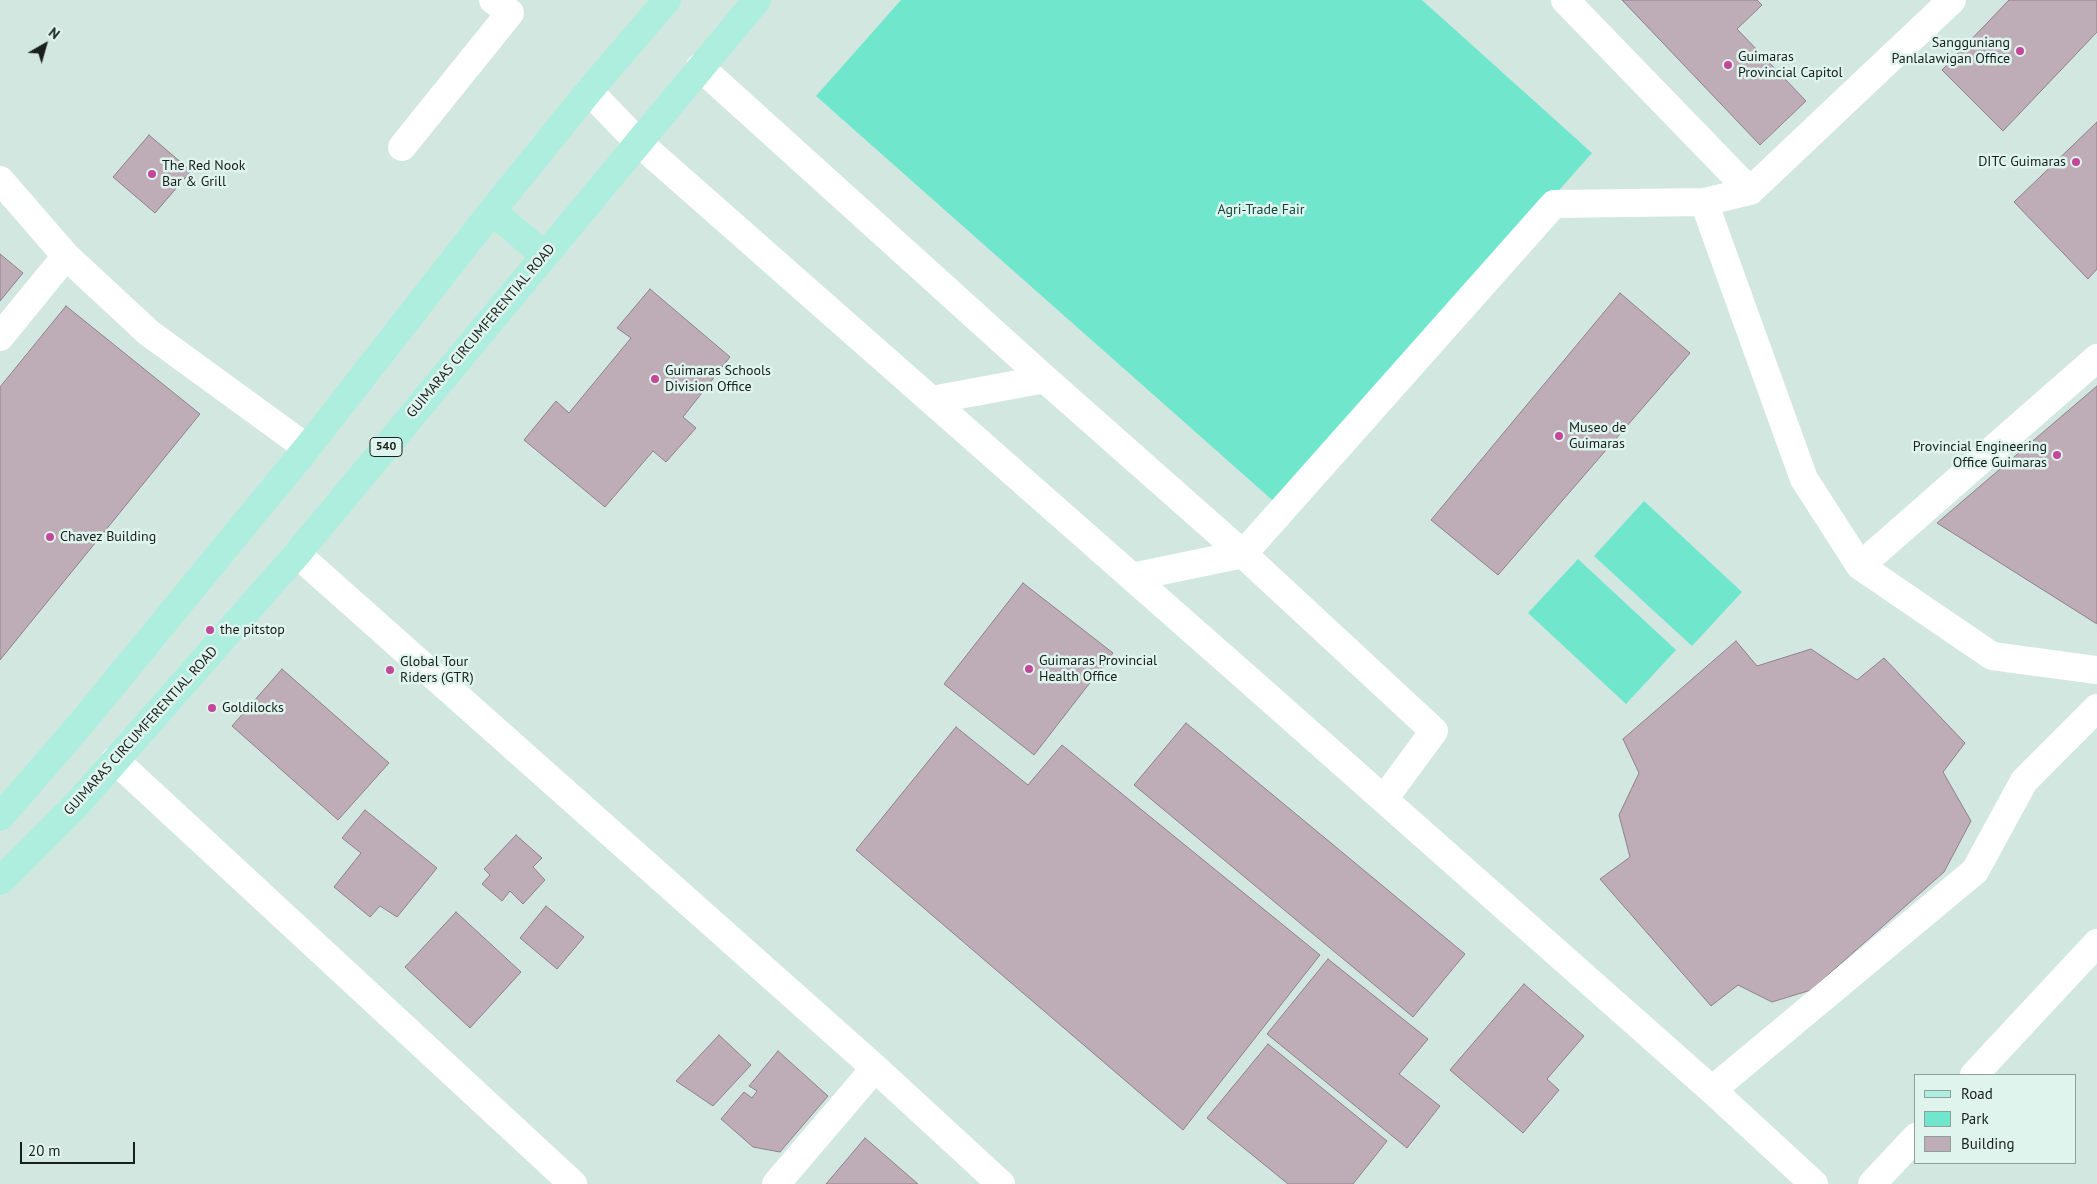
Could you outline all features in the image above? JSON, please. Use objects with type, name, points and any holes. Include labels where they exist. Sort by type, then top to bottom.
[{"type":"main road","points":[[0,817],[79,726],[307,448],[492,211],[589,91],[667,0]]},
{"type":"main road","name":"GUIMARAS CIRCUMFERENTIAL ROAD","points":[[0,881],[79,802],[297,554],[757,0]]},
{"type":"main road","points":[[492,211],[544,255]]},
{"type":"street","points":[[1565,0],[1750,192]]},
{"type":"street","points":[[1132,577],[1243,554],[1554,204],[1704,202],[1750,192],[1952,0]]},
{"type":"street","points":[[402,147],[508,4]]},
{"type":"street","points":[[700,67],[1045,379],[1243,554],[1434,732],[1384,800]]},
{"type":"street","points":[[589,91],[638,142],[1712,1090],[1814,1184]]},
{"type":"street","points":[[0,180],[66,256],[149,333],[307,448]]},
{"type":"street","points":[[1704,202],[1804,479],[1860,566],[1992,656],[2097,670]]},
{"type":"street","points":[[0,337],[66,256]]},
{"type":"street","points":[[1860,566],[2097,358]]},
{"type":"street","points":[[932,400],[1045,379]]},
{"type":"street","points":[[297,554],[875,1068],[1001,1184]]},
{"type":"street","points":[[1712,1090],[1976,871],[2024,781],[2097,708]]},
{"type":"street","points":[[115,760],[573,1184]]},
{"type":"street","points":[[1975,1074],[2097,943]]},
{"type":"street","points":[[776,1184],[875,1068]]},
{"type":"street","points":[[1872,1184],[1914,1139]]},
{"type":"green space","name":"Agri-Trade Fair","points":[[901,0],[1422,0],[1592,153],[1279,506],[816,96]]},
{"type":"green space","points":[[1644,501],[1742,592],[1692,646],[1594,556]]},
{"type":"green space","points":[[1578,559],[1676,650],[1626,704],[1528,613]]},
{"type":"building","name":"Guimaras Provincial Capitol","points":[[1622,0],[1757,0],[1762,5],[1737,29],[1806,101],[1760,145]]},
{"type":"building","name":"Sangguniang Panlalawigan Office","points":[[2009,0],[2097,0],[2097,32],[2003,131],[1942,70]]},
{"type":"building","name":"DITC Guimaras","points":[[2097,122],[2097,269],[2088,279],[2014,202]]},
{"type":"building","name":"The Red Nook Bar & Grill","points":[[149,135],[191,171],[155,213],[113,177]]},
{"type":"building","points":[[0,254],[23,273],[0,301]]},
{"type":"building","name":"Guimaras Schools Division Office","points":[[650,289],[730,357],[683,417],[696,428],[666,462],[653,451],[605,507],[524,440],[556,401],[569,413],[631,338],[617,328]]},
{"type":"building","name":"Museo de Guimaras","points":[[1620,293],[1690,353],[1498,575],[1431,520]]},
{"type":"building","name":"Chavez Building","points":[[66,306],[200,414],[0,660],[0,387]]},
{"type":"building","name":"Provincial Engineering Office Guimaras","points":[[2097,386],[2097,624],[1937,523]]},
{"type":"building","name":"Guimaras Provincial Health Office","points":[[1023,583],[1113,653],[1034,755],[944,684]]},
{"type":"building","points":[[1736,641],[1757,666],[1811,649],[1857,680],[1884,658],[1965,743],[1943,772],[1971,821],[1944,872],[1811,990],[1772,1002],[1738,985],[1711,1006],[1600,879],[1630,857],[1619,815],[1639,773],[1623,739]]},
{"type":"building","points":[[282,669],[389,763],[338,820],[232,726]]},
{"type":"building","points":[[1186,723],[1465,954],[1413,1017],[1134,785]]},
{"type":"building","points":[[956,727],[1028,785],[1062,745],[1320,955],[1183,1130],[856,850]]},
{"type":"building","points":[[365,810],[437,868],[397,917],[380,906],[370,917],[334,887],[361,853],[342,838]]},
{"type":"building","points":[[516,835],[542,858],[533,867],[545,880],[523,904],[510,891],[502,901],[482,884],[490,875],[484,869]]},
{"type":"building","points":[[546,906],[584,937],[557,969],[520,938]]},
{"type":"building","points":[[456,912],[521,972],[470,1028],[405,967]]},
{"type":"building","points":[[1328,959],[1428,1039],[1399,1074],[1440,1106],[1407,1148],[1267,1034]]},
{"type":"building","points":[[1524,984],[1584,1036],[1547,1079],[1559,1090],[1523,1133],[1450,1070]]},
{"type":"building","points":[[719,1035],[751,1065],[713,1106],[676,1081]]},
{"type":"building","points":[[1268,1044],[1387,1141],[1353,1184],[1288,1184],[1207,1118]]},
{"type":"building","points":[[778,1051],[828,1096],[780,1152],[753,1147],[721,1119],[744,1092],[752,1098],[757,1091],[749,1086]]},
{"type":"building","points":[[865,1138],[918,1184],[826,1184]]},
{"type":"place","name":"Sangguniang Panlalawigan Office","points":[[2020,51]]},
{"type":"place","name":"Guimaras Provincial Capitol","points":[[1728,65]]},
{"type":"place","name":"DITC Guimaras","points":[[2076,162]]},
{"type":"place","name":"The Red Nook Bar & Grill","points":[[152,174]]},
{"type":"place","name":"Guimaras Schools Division Office","points":[[655,379]]},
{"type":"place","name":"Museo de Guimaras","points":[[1559,436]]},
{"type":"place","name":"Provincial Engineering Office Guimaras","points":[[2057,455]]},
{"type":"place","name":"Chavez Building","points":[[50,537]]},
{"type":"place","name":"the pitstop","points":[[210,630]]},
{"type":"place","name":"Guimaras Provincial Health Office","points":[[1029,669]]},
{"type":"place","name":"Global Tour Riders (GTR)","points":[[390,670]]},
{"type":"place","name":"Goldilocks","points":[[212,708]]}]
